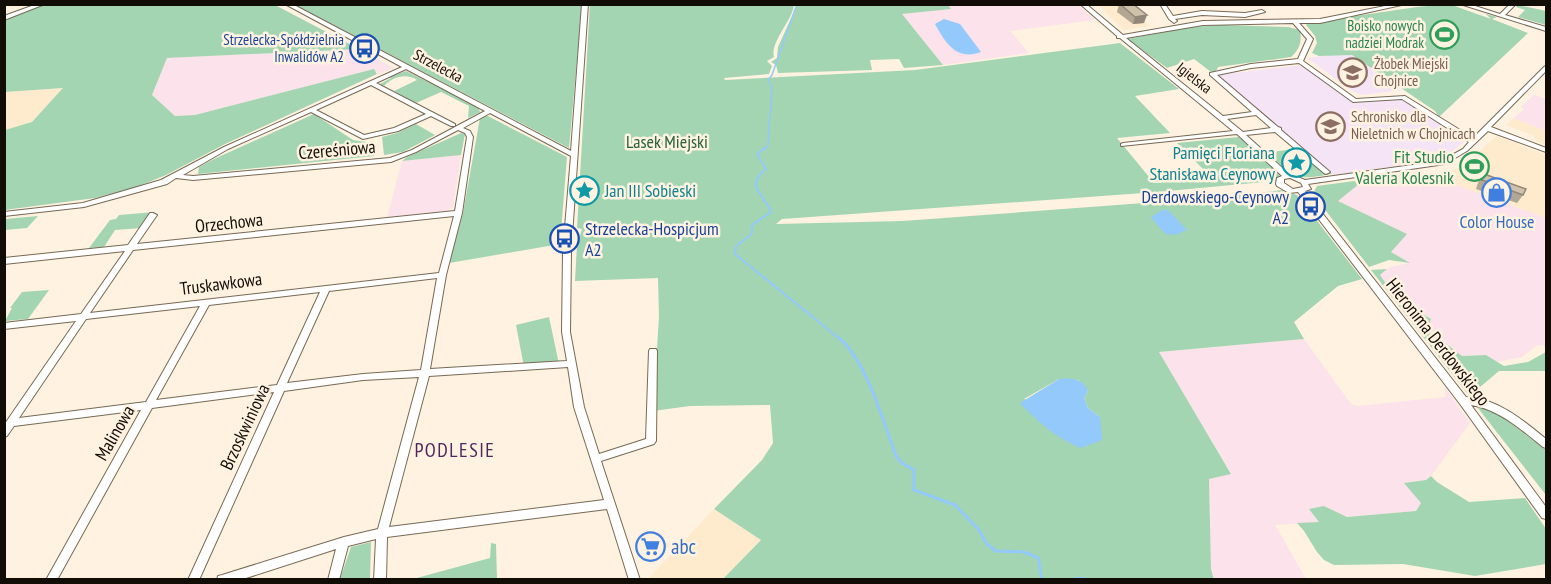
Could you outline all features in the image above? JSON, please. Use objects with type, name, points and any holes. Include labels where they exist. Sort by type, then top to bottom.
[{"type":"street","points":[[4,18],[43,4]]},
{"type":"street","name":"Strzelecka","points":[[287,4],[574,156]]},
{"type":"street","points":[[585,4],[566,288],[566,332],[579,407],[635,579]]},
{"type":"street","name":"Igielska","points":[[1082,4],[1119,37],[1241,133],[1287,176]]},
{"type":"street","points":[[1162,4],[1178,26]]},
{"type":"street","points":[[1381,4],[1390,7]]},
{"type":"street","points":[[1119,37],[1178,26],[1218,22],[1320,21],[1404,4]]},
{"type":"street","points":[[1462,4],[1546,29]]},
{"type":"street","points":[[1501,16],[1514,4]]},
{"type":"street","points":[[1197,5],[1203,13]]},
{"type":"street","points":[[1171,18],[1203,13],[1245,15],[1262,12]]},
{"type":"street","points":[[1296,23],[1310,39],[1300,61]]},
{"type":"street","points":[[1326,172],[1212,74],[1251,66],[1300,61],[1355,101],[1403,97],[1473,141]]},
{"type":"street","name":"Czereśniowa","points":[[4,214],[95,203],[147,188],[176,176],[226,148],[406,67]]},
{"type":"street","points":[[1287,176],[1304,182],[1443,163],[1473,141],[1546,68]]},
{"type":"street","points":[[371,83],[468,132],[470,137],[458,213],[442,274],[425,373],[382,533],[380,579]]},
{"type":"street","points":[[312,110],[363,137],[396,130],[430,114]]},
{"type":"street","name":"Czereśniowa","points":[[176,176],[193,178],[391,160],[406,155],[490,111]]},
{"type":"street","points":[[1223,118],[1257,113]]},
{"type":"street","points":[[1487,128],[1546,150]]},
{"type":"street","points":[[1124,145],[1278,129]]},
{"type":"street","name":"Hieronima Derdowskiego","points":[[1287,176],[1279,180],[1282,185],[1288,189],[1301,191],[1463,401],[1546,515]]},
{"type":"street","points":[[1301,191],[1307,187],[1304,182]]},
{"type":"street","name":"Orzechowa","points":[[4,261],[458,213]]},
{"type":"street","points":[[4,432],[153,215]]},
{"type":"street","name":"Truskawkowa","points":[[4,326],[442,274]]},
{"type":"street","name":"Brzoskwiniowa","points":[[193,579],[326,288]]},
{"type":"street","name":"Malinowa","points":[[51,579],[206,303]]},
{"type":"street","points":[[595,459],[651,441],[653,351]]},
{"type":"street","points":[[11,423],[363,376],[570,364]]},
{"type":"street","points":[[1463,401],[1473,400],[1487,404],[1546,444]]},
{"type":"street","points":[[222,579],[344,542],[382,533],[609,504]]},
{"type":"street","points":[[333,579],[344,542]]},
{"type":"shaded area","points":[[1077,4],[1095,20],[1010,31],[1029,53],[943,65],[902,14],[950,9],[948,5]]},
{"type":"shaded area","points":[[1125,5],[1150,26],[1124,30],[1100,7]]},
{"type":"shaded area","points":[[359,49],[394,68],[378,74],[374,69],[195,115],[175,116],[152,95],[167,58]]},
{"type":"shaded area","name":"Żłobek Miejski Chojnice","points":[[1346,53],[1402,90],[1362,95],[1354,92],[1307,58]]},
{"type":"shaded area","name":"Schronisko dla Nieletnich w Chojnicach","points":[[1303,65],[1354,103],[1402,99],[1466,140],[1449,154],[1431,161],[1333,175],[1217,75]]},
{"type":"shaded area","points":[[64,88],[55,98],[5,151],[5,92]]},
{"type":"shaded area","points":[[1534,95],[1546,99],[1546,131],[1514,118],[1524,109],[1521,107]]},
{"type":"shaded area","points":[[1514,118],[1546,131],[1546,145],[1536,141],[1534,136],[1506,125]]},
{"type":"shaded area","points":[[1496,136],[1546,155],[1546,218],[1442,180],[1449,171],[1464,166]]},
{"type":"shaded area","points":[[461,155],[453,207],[446,211],[387,217],[402,161]]},
{"type":"shaded area","points":[[1421,172],[1546,218],[1546,346],[1537,345],[1522,357],[1497,362],[1486,355],[1462,356],[1436,336],[1426,332],[1431,319],[1387,286],[1380,275],[1390,267],[1409,263],[1391,252],[1406,234],[1338,201],[1358,184],[1354,181]]},
{"type":"shaded area","points":[[1304,339],[1351,404],[1357,406],[1446,397],[1444,386],[1470,423],[1431,476],[1426,480],[1405,483],[1421,503],[1416,511],[1347,517],[1324,506],[1319,522],[1275,525],[1306,579],[1214,579],[1211,569],[1209,479],[1231,473],[1159,352]]},
{"type":"shaded area","points":[[714,509],[761,540],[723,579],[647,580]]},
{"type":"shaded area","points":[[662,533],[666,543],[671,544],[659,556],[642,562],[635,542]]},
{"type":"green space","points":[[46,4],[275,5],[359,49],[167,58],[152,95],[175,116],[195,115],[374,69],[377,74],[225,144],[166,175],[134,188],[95,198],[5,210],[5,130],[32,122],[63,88],[5,92],[5,19]]},
{"type":"green space","name":"Lasek Miejski","points":[[590,4],[794,5],[775,45],[774,57],[767,61],[772,66],[769,74],[724,78],[725,80],[915,70],[1120,43],[1179,89],[1135,96],[1170,133],[1117,138],[1154,183],[1213,179],[1177,143],[1239,137],[1280,174],[1276,181],[1157,192],[782,219],[776,224],[903,221],[1224,197],[1282,190],[1297,195],[1362,279],[1338,286],[1294,322],[1304,339],[1159,352],[1231,474],[1209,479],[1211,569],[1214,580],[723,579],[761,540],[714,509],[762,460],[773,443],[770,405],[690,406],[653,411],[659,317],[658,278],[575,281],[577,245],[582,229],[577,228]],"holes":[[[1059,379],[1078,380],[1088,391],[1084,398],[1088,408],[1100,417],[1024,399]]]},
{"type":"green space","points":[[1449,4],[1491,19],[1486,14],[1497,17],[1492,19],[1528,33],[1439,117],[1435,111],[1352,55],[1319,56],[1312,53],[1317,43],[1315,36],[1306,25],[1308,23]]},
{"type":"green space","points":[[295,5],[582,5],[569,148]]},
{"type":"green space","points":[[797,5],[948,5],[951,9],[902,14],[943,65],[904,68],[899,59],[870,60],[872,70],[778,73],[776,65],[771,62],[777,58],[778,47]]},
{"type":"green space","points":[[1518,5],[1546,11],[1546,25],[1518,17],[1525,10],[1516,7]]},
{"type":"green space","points":[[1220,25],[1288,27],[1300,30],[1300,41],[1291,57],[1218,67],[1216,71],[1211,72],[1194,59],[1167,68],[1127,39],[1192,27]]},
{"type":"green space","points":[[406,71],[478,107],[480,112],[468,118],[469,106],[441,92],[416,103],[394,91],[417,80],[413,78],[405,76],[396,78],[384,86],[380,84],[391,78],[389,77]]},
{"type":"green space","points":[[314,114],[353,140],[373,143],[374,156],[198,174],[199,167],[214,159]]},
{"type":"green space","points":[[486,115],[567,157],[560,244],[449,263],[463,213],[480,118]]},
{"type":"green space","points":[[416,124],[435,135],[403,152],[384,155],[382,137]]},
{"type":"green space","points":[[461,133],[465,134],[461,155],[402,161],[407,157]]},
{"type":"green space","points":[[1302,148],[1332,174],[1312,177],[1295,175],[1278,162],[1271,152]]},
{"type":"green space","points":[[1354,181],[1359,184],[1338,201],[1407,234],[1391,252],[1410,263],[1389,260],[1369,267],[1313,194],[1317,186]]},
{"type":"green space","points":[[155,212],[142,228],[115,230],[104,247],[89,248],[110,220],[116,219],[119,215]]},
{"type":"green space","points":[[38,216],[27,228],[5,230],[5,219]]},
{"type":"green space","points":[[1387,269],[1380,275],[1390,288],[1431,319],[1426,332],[1436,336],[1462,356],[1486,355],[1504,366],[1528,362],[1546,352],[1546,371],[1499,371],[1473,393],[1482,400],[1470,397],[1371,270]]},
{"type":"green space","points":[[49,290],[28,319],[5,321],[12,308],[10,308],[22,292]]},
{"type":"green space","points":[[549,317],[559,364],[524,367],[516,325]]},
{"type":"green space","points":[[1474,403],[1496,412],[1546,450],[1546,495]]},
{"type":"green space","points":[[1431,476],[1469,502],[1525,498],[1546,529],[1546,564],[1475,576],[1403,564],[1334,565],[1324,560],[1297,523],[1319,522],[1309,509],[1324,506],[1347,517],[1416,511],[1421,503],[1404,483],[1426,480]]},
{"type":"green space","points":[[371,542],[370,579],[340,579],[351,547]]},
{"type":"green space","points":[[491,543],[496,544],[497,579],[413,579],[490,558]]},
{"type":"water","points":[[944,19],[960,24],[981,52],[965,54],[953,49],[935,24]]},
{"type":"water","points":[[1162,210],[1168,210],[1187,230],[1175,235],[1165,234],[1151,217]]},
{"type":"water","points":[[1059,379],[1076,380],[1086,387],[1088,391],[1084,398],[1088,408],[1100,417],[1102,440],[1081,448],[1072,444],[1048,429],[1020,403]]},
{"type":"building","points":[[1120,4],[1133,4],[1147,15],[1135,17]]},
{"type":"building","points":[[1484,174],[1526,189],[1523,195],[1482,180]]},
{"type":"waterway","points":[[764,149],[768,146],[772,87],[768,80],[772,75],[797,4]]},
{"type":"waterway","points":[[766,147],[757,154],[766,169],[759,175],[756,186],[771,212],[752,225],[752,234],[736,246],[735,254],[841,340]]},
{"type":"waterway","points":[[841,340],[849,348],[866,376],[896,456],[902,463],[914,470],[914,490],[955,505],[979,530],[987,544],[996,551],[1024,552],[1038,558],[1042,580]]},
{"type":"waterway","points":[[1069,580],[1082,578],[1084,580]]},
{"type":"place","name":"Boisko nowych nadziei Modrak","points":[[1445,35]]},
{"type":"place","name":"Strzelecka-Spółdzielnia Inwalidów A2","points":[[365,49]]},
{"type":"place","name":"Żłobek Miejski Chojnice","points":[[1353,73]]},
{"type":"place","name":"Schronisko dla Nieletnich w Chojnicach","points":[[1330,126]]},
{"type":"place","name":"Pamięci Floriana Stanisława Ceynowy","points":[[1296,163]]},
{"type":"place","name":"Fit Studio Valeria Kolesnik","points":[[1475,167]]},
{"type":"place","name":"Jan III Sobieski","points":[[584,191]]},
{"type":"place","name":"Color House","points":[[1497,193]]},
{"type":"place","name":"Derdowskiego-Ceynowy A2","points":[[1310,207]]},
{"type":"place","name":"Strzelecka-Hospicjum A2","points":[[564,239]]},
{"type":"place","name":"abc","points":[[650,547]]},
{"type":"district","name":"PODLESIE","points":[[455,450]]}]
